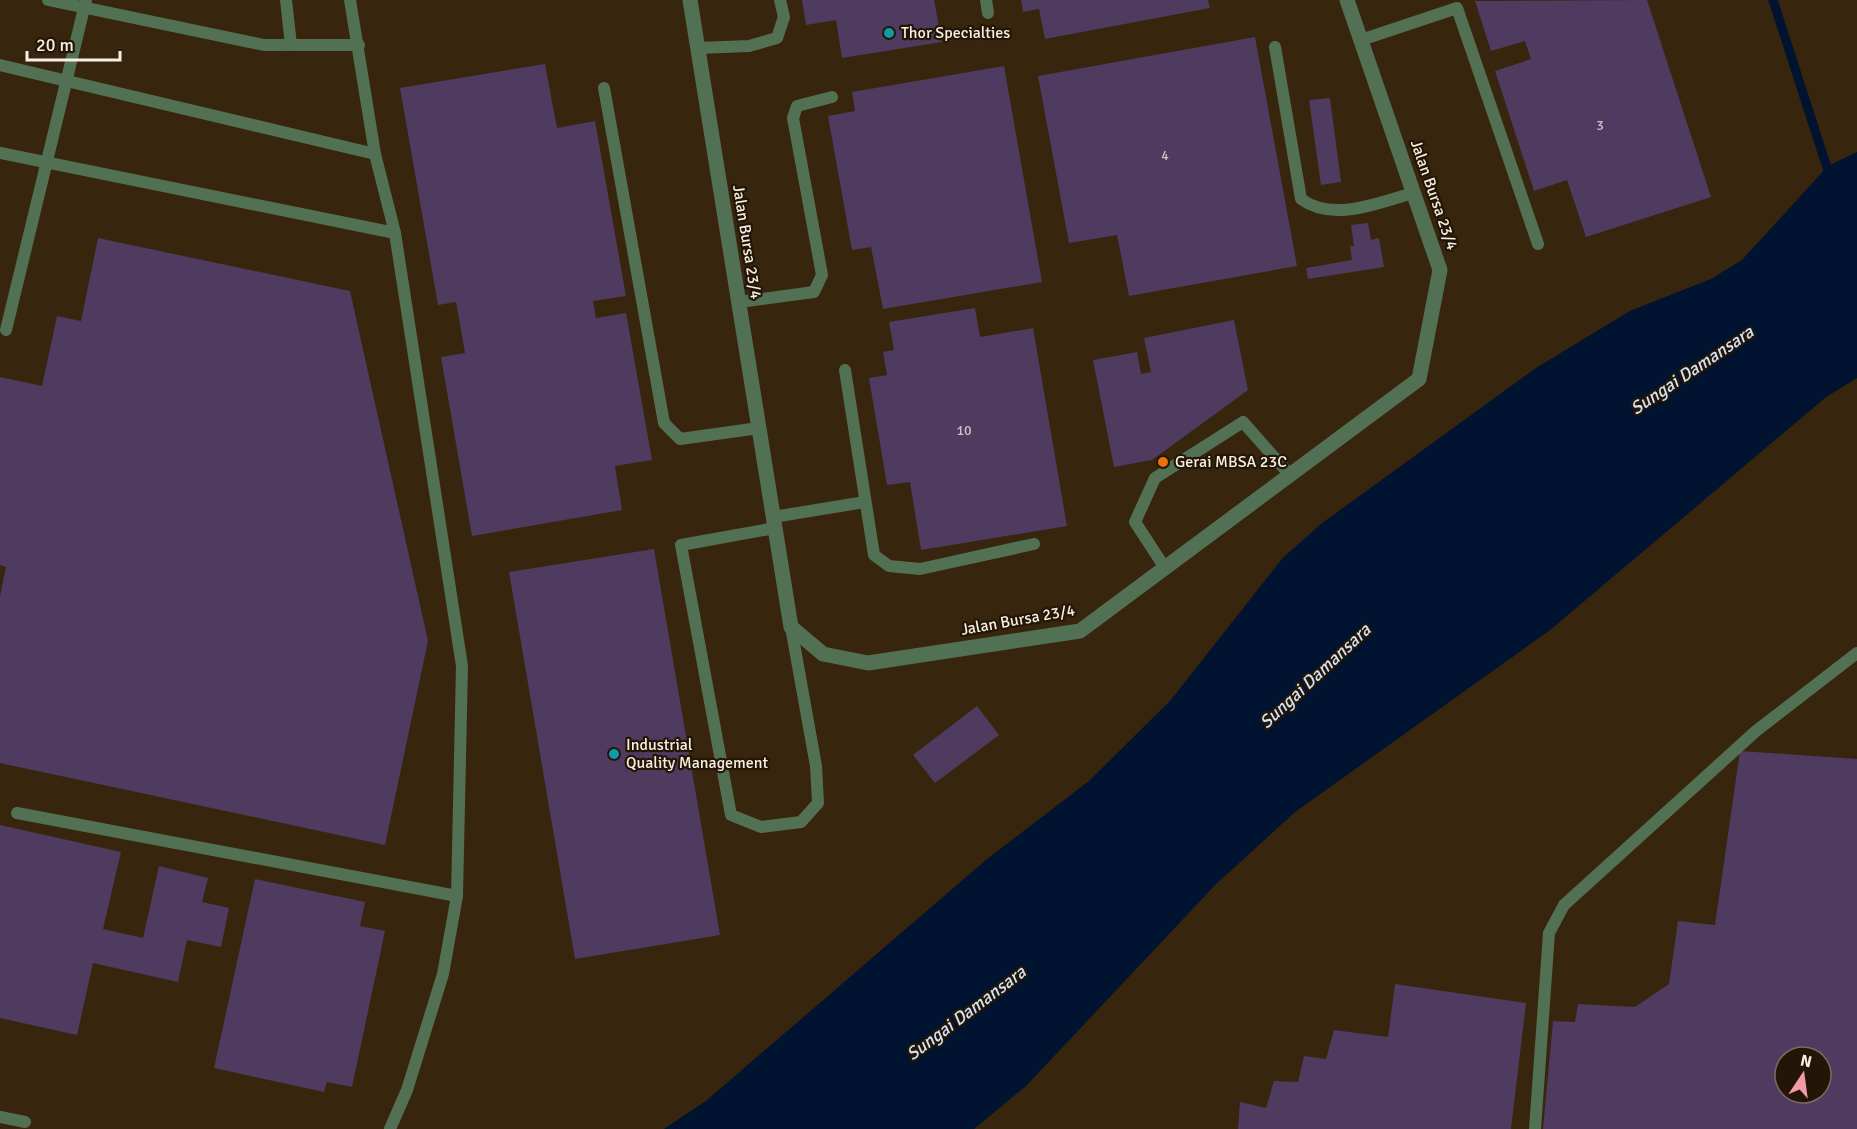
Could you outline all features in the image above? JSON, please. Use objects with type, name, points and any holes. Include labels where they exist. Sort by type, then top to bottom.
[{"type":"street","name":"Jalan Bursa 23/4","points":[[690,0],[791,627],[823,654],[868,663],[1080,631],[1419,379],[1440,270],[1347,0]]},
{"type":"lane","points":[[48,0],[85,4],[264,45],[359,45]]},
{"type":"lane","points":[[286,0],[291,45]]},
{"type":"lane","points":[[350,0],[375,154],[395,233],[462,666],[457,896],[443,974],[407,1090],[390,1129]]},
{"type":"lane","points":[[698,48],[749,46],[777,38],[784,17],[780,0]]},
{"type":"lane","points":[[986,0],[988,13]]},
{"type":"lane","points":[[6,330],[85,4]]},
{"type":"lane","points":[[1361,40],[1457,8],[1538,244]]},
{"type":"lane","points":[[1275,47],[1301,199],[1314,208],[1335,212],[1414,193]]},
{"type":"lane","points":[[0,65],[375,154]]},
{"type":"lane","points":[[604,88],[664,423],[680,439],[759,428]]},
{"type":"lane","points":[[739,302],[814,292],[822,275],[794,118],[797,106],[832,97]]},
{"type":"lane","points":[[0,153],[395,233]]},
{"type":"lane","points":[[845,370],[874,555],[889,566],[920,569],[1034,544]]},
{"type":"lane","points":[[1165,568],[1135,522],[1155,478],[1243,422],[1290,475]]},
{"type":"lane","points":[[791,627],[816,766],[818,803],[801,822],[761,827],[731,815],[681,545],[865,502]]},
{"type":"lane","points":[[1535,1129],[1549,933],[1564,905],[1756,731],[1857,653]]},
{"type":"lane","points":[[17,813],[457,896]]},
{"type":"lane","points":[[0,1117],[25,1122]]},
{"type":"shaded area","points":[[0,0],[1857,0],[1857,152],[1828,166],[1742,260],[1711,279],[1630,311],[1536,368],[1321,524],[1282,558],[1170,701],[1089,781],[986,860],[706,1101],[664,1129],[0,1129]]},
{"type":"shaded area","points":[[1857,378],[1857,1129],[974,1129],[1026,1086],[1215,885],[1295,812],[1550,630],[1826,397]]},
{"type":"water","name":"Sungai Damansara","points":[[1857,152],[1857,378],[1826,397],[1550,630],[1295,812],[1215,885],[1026,1086],[974,1129],[664,1129],[706,1101],[986,860],[1089,781],[1170,701],[1283,558],[1321,524],[1536,368],[1630,311],[1711,279],[1742,260],[1828,166]]},
{"type":"building","name":"Thor Specialties","points":[[802,0],[934,0],[942,42],[842,58],[836,20],[806,25]]},
{"type":"building","points":[[1021,0],[1208,0],[1210,8],[1045,39],[1039,9],[1023,12]]},
{"type":"building","points":[[1647,0],[1711,197],[1586,237],[1567,180],[1534,191],[1495,71],[1531,59],[1525,41],[1491,51],[1475,1]]},
{"type":"building","points":[[1255,37],[1297,266],[1129,296],[1117,235],[1069,243],[1038,76]]},
{"type":"building","points":[[545,64],[557,128],[595,121],[626,296],[593,301],[596,318],[626,313],[652,460],[615,466],[622,510],[472,536],[441,357],[465,353],[456,302],[438,305],[400,88]]},
{"type":"building","points":[[1004,66],[1042,282],[883,309],[871,247],[852,250],[828,116],[855,111],[852,92]]},
{"type":"building","points":[[1330,98],[1341,182],[1321,185],[1309,100]]},
{"type":"building","points":[[1368,223],[1371,240],[1379,238],[1384,267],[1308,279],[1306,268],[1352,260],[1350,246],[1354,246],[1351,225]]},
{"type":"building","points":[[98,238],[350,291],[428,641],[385,845],[0,763],[0,596],[6,567],[0,565],[0,377],[42,386],[57,316],[81,321]]},
{"type":"building","points":[[975,308],[980,337],[1033,328],[1067,526],[921,550],[910,482],[887,485],[869,378],[887,375],[883,352],[894,350],[889,322]]},
{"type":"building","points":[[1234,320],[1248,390],[1152,460],[1114,467],[1093,360],[1137,352],[1141,374],[1151,372],[1144,338]]},
{"type":"building","name":"Industrial Quality Management","points":[[654,549],[720,935],[575,959],[509,572]]},
{"type":"building","points":[[977,706],[999,735],[935,783],[913,755]]},
{"type":"building","points":[[1740,751],[1857,759],[1857,1129],[1543,1129],[1553,1021],[1575,1022],[1578,1004],[1635,1007],[1669,984],[1678,921],[1715,925]]},
{"type":"building","points":[[0,825],[121,852],[103,929],[143,938],[159,866],[208,878],[202,902],[229,908],[221,947],[187,940],[178,982],[93,963],[77,1035],[0,1018]]},
{"type":"building","points":[[255,879],[365,902],[360,926],[385,931],[352,1087],[327,1082],[324,1092],[214,1068]]},
{"type":"building","points":[[1395,984],[1526,1003],[1511,1129],[1238,1129],[1240,1102],[1266,1108],[1274,1081],[1298,1082],[1304,1056],[1326,1059],[1334,1030],[1388,1037]]},
{"type":"waterway","points":[[1773,0],[1830,177]]},
{"type":"place","name":"Thor Specialties","points":[[889,33]]},
{"type":"place","name":"Gerai MBSA 23C","points":[[1163,462]]},
{"type":"place","name":"Industrial Quality Management","points":[[614,754]]}]
